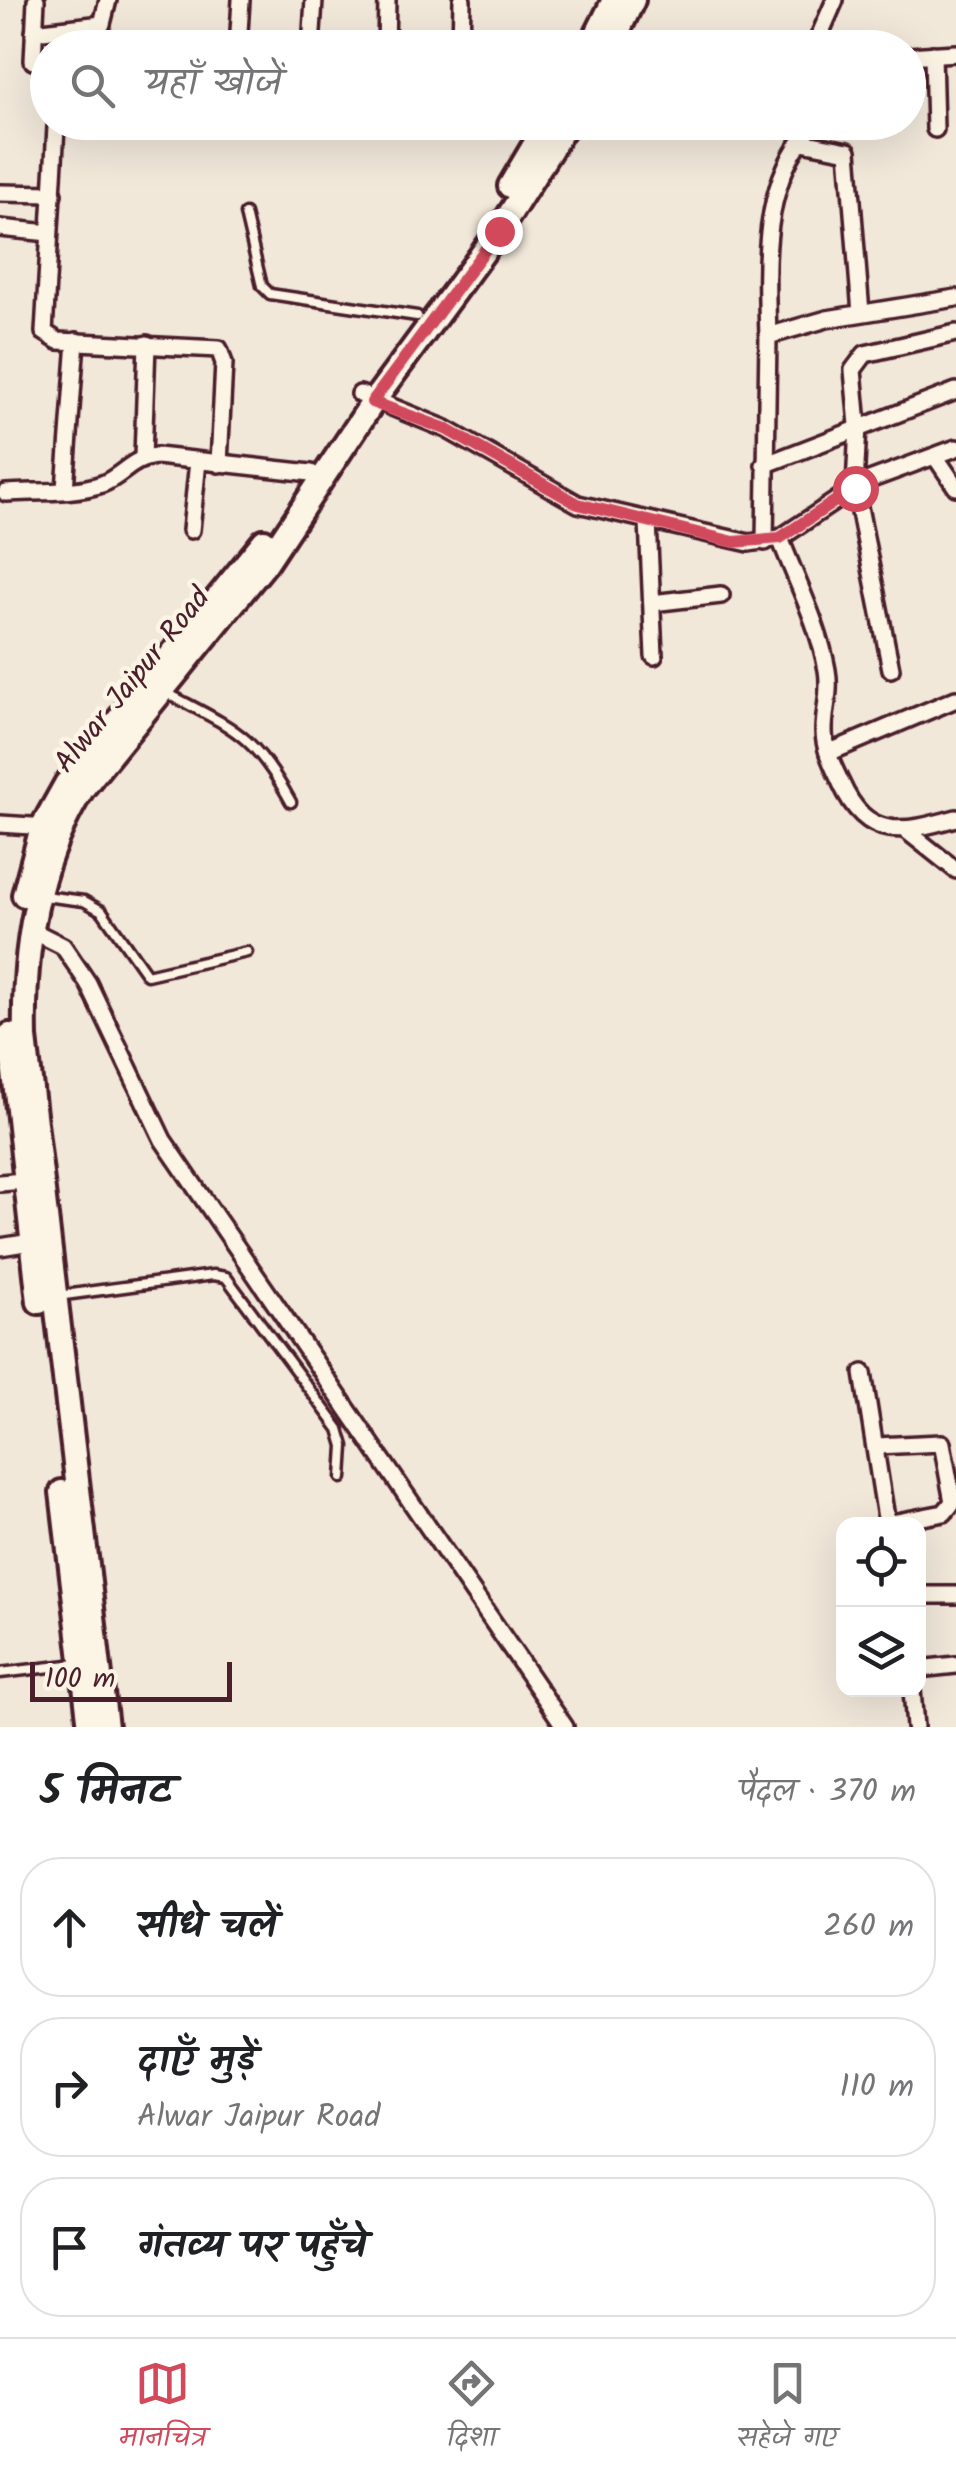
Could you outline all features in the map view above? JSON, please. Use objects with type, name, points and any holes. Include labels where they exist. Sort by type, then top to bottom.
[{"type":"main road","points":[[599,30],[614,0]]},
{"type":"main road","points":[[619,30],[633,0]]},
{"type":"main road","name":"Alwar Jaipur Road","points":[[90,1727],[35,1226],[25,1038],[26,967],[52,828],[266,563],[329,474],[366,398],[417,316],[472,244],[529,140]]},
{"type":"main road","name":"Alwar Jaipur Road","points":[[106,1727],[54,1296],[24,1181],[14,1091],[9,989],[18,920],[52,828],[91,750],[250,558],[366,398],[499,231],[557,140]]},
{"type":"street","points":[[34,30],[36,0]]},
{"type":"street","points":[[51,30],[102,24],[108,0]]},
{"type":"street","points":[[239,30],[241,0]]},
{"type":"street","points":[[312,30],[314,0]]},
{"type":"street","points":[[386,30],[387,0]]},
{"type":"street","points":[[461,30],[462,0]]},
{"type":"street","points":[[822,30],[834,0]]},
{"type":"street","points":[[926,54],[956,53]]},
{"type":"street","points":[[932,54],[936,129]]},
{"type":"street","points":[[55,140],[44,332],[58,341],[208,346],[223,352],[220,464]]},
{"type":"street","points":[[798,140],[774,195],[764,464],[772,540],[827,669],[830,690],[824,732],[828,754],[861,818],[907,831],[956,870]]},
{"type":"street","points":[[809,140],[812,145],[838,146],[848,152],[860,313]]},
{"type":"street","points":[[0,192],[53,194]]},
{"type":"street","points":[[0,228],[49,233]]},
{"type":"street","points":[[768,336],[860,313],[956,298]]},
{"type":"street","points":[[891,669],[855,488],[858,425],[853,370],[857,360],[956,333]]},
{"type":"street","points":[[66,489],[76,342]]},
{"type":"street","points":[[143,457],[147,344]]},
{"type":"street","points":[[764,464],[956,390]]},
{"type":"street","points":[[366,398],[446,429],[578,504],[734,542],[772,540],[855,488],[956,448]]},
{"type":"street","points":[[935,456],[956,488]]},
{"type":"street","points":[[6,492],[108,482],[143,457],[312,472]]},
{"type":"street","points":[[191,530],[198,461]]},
{"type":"street","points":[[648,521],[654,656]]},
{"type":"street","points":[[652,603],[721,594]]},
{"type":"street","points":[[828,754],[882,727],[956,699]]},
{"type":"street","points":[[0,812],[8,824],[52,828]]},
{"type":"street","points":[[907,831],[956,818]]},
{"type":"street","points":[[31,930],[63,946],[88,982],[163,1140],[565,1727]]},
{"type":"street","points":[[0,1183],[24,1181]]},
{"type":"street","points":[[0,1247],[35,1226]]},
{"type":"street","points":[[863,1373],[885,1517]]},
{"type":"street","points":[[876,1446],[942,1443],[954,1502],[944,1513],[923,1517]]},
{"type":"street","points":[[926,1595],[956,1595]]},
{"type":"street","points":[[926,1668],[956,1665]]},
{"type":"street","points":[[913,1697],[915,1727]]},
{"type":"lane","points":[[245,214],[262,286],[270,294],[417,316]]},
{"type":"lane","points":[[161,690],[246,736],[266,757],[291,802]]},
{"type":"lane","points":[[39,896],[84,901],[102,911],[147,975],[247,952]]},
{"type":"lane","points":[[54,1296],[213,1275],[226,1278],[339,1429],[344,1446],[342,1478]]},
{"type":"lane","points":[[0,1673],[82,1663]]},
{"type":"route","points":[[499,231],[372,402],[446,429],[500,456],[538,483],[578,504],[734,542],[750,544],[780,538],[855,488]]}]
